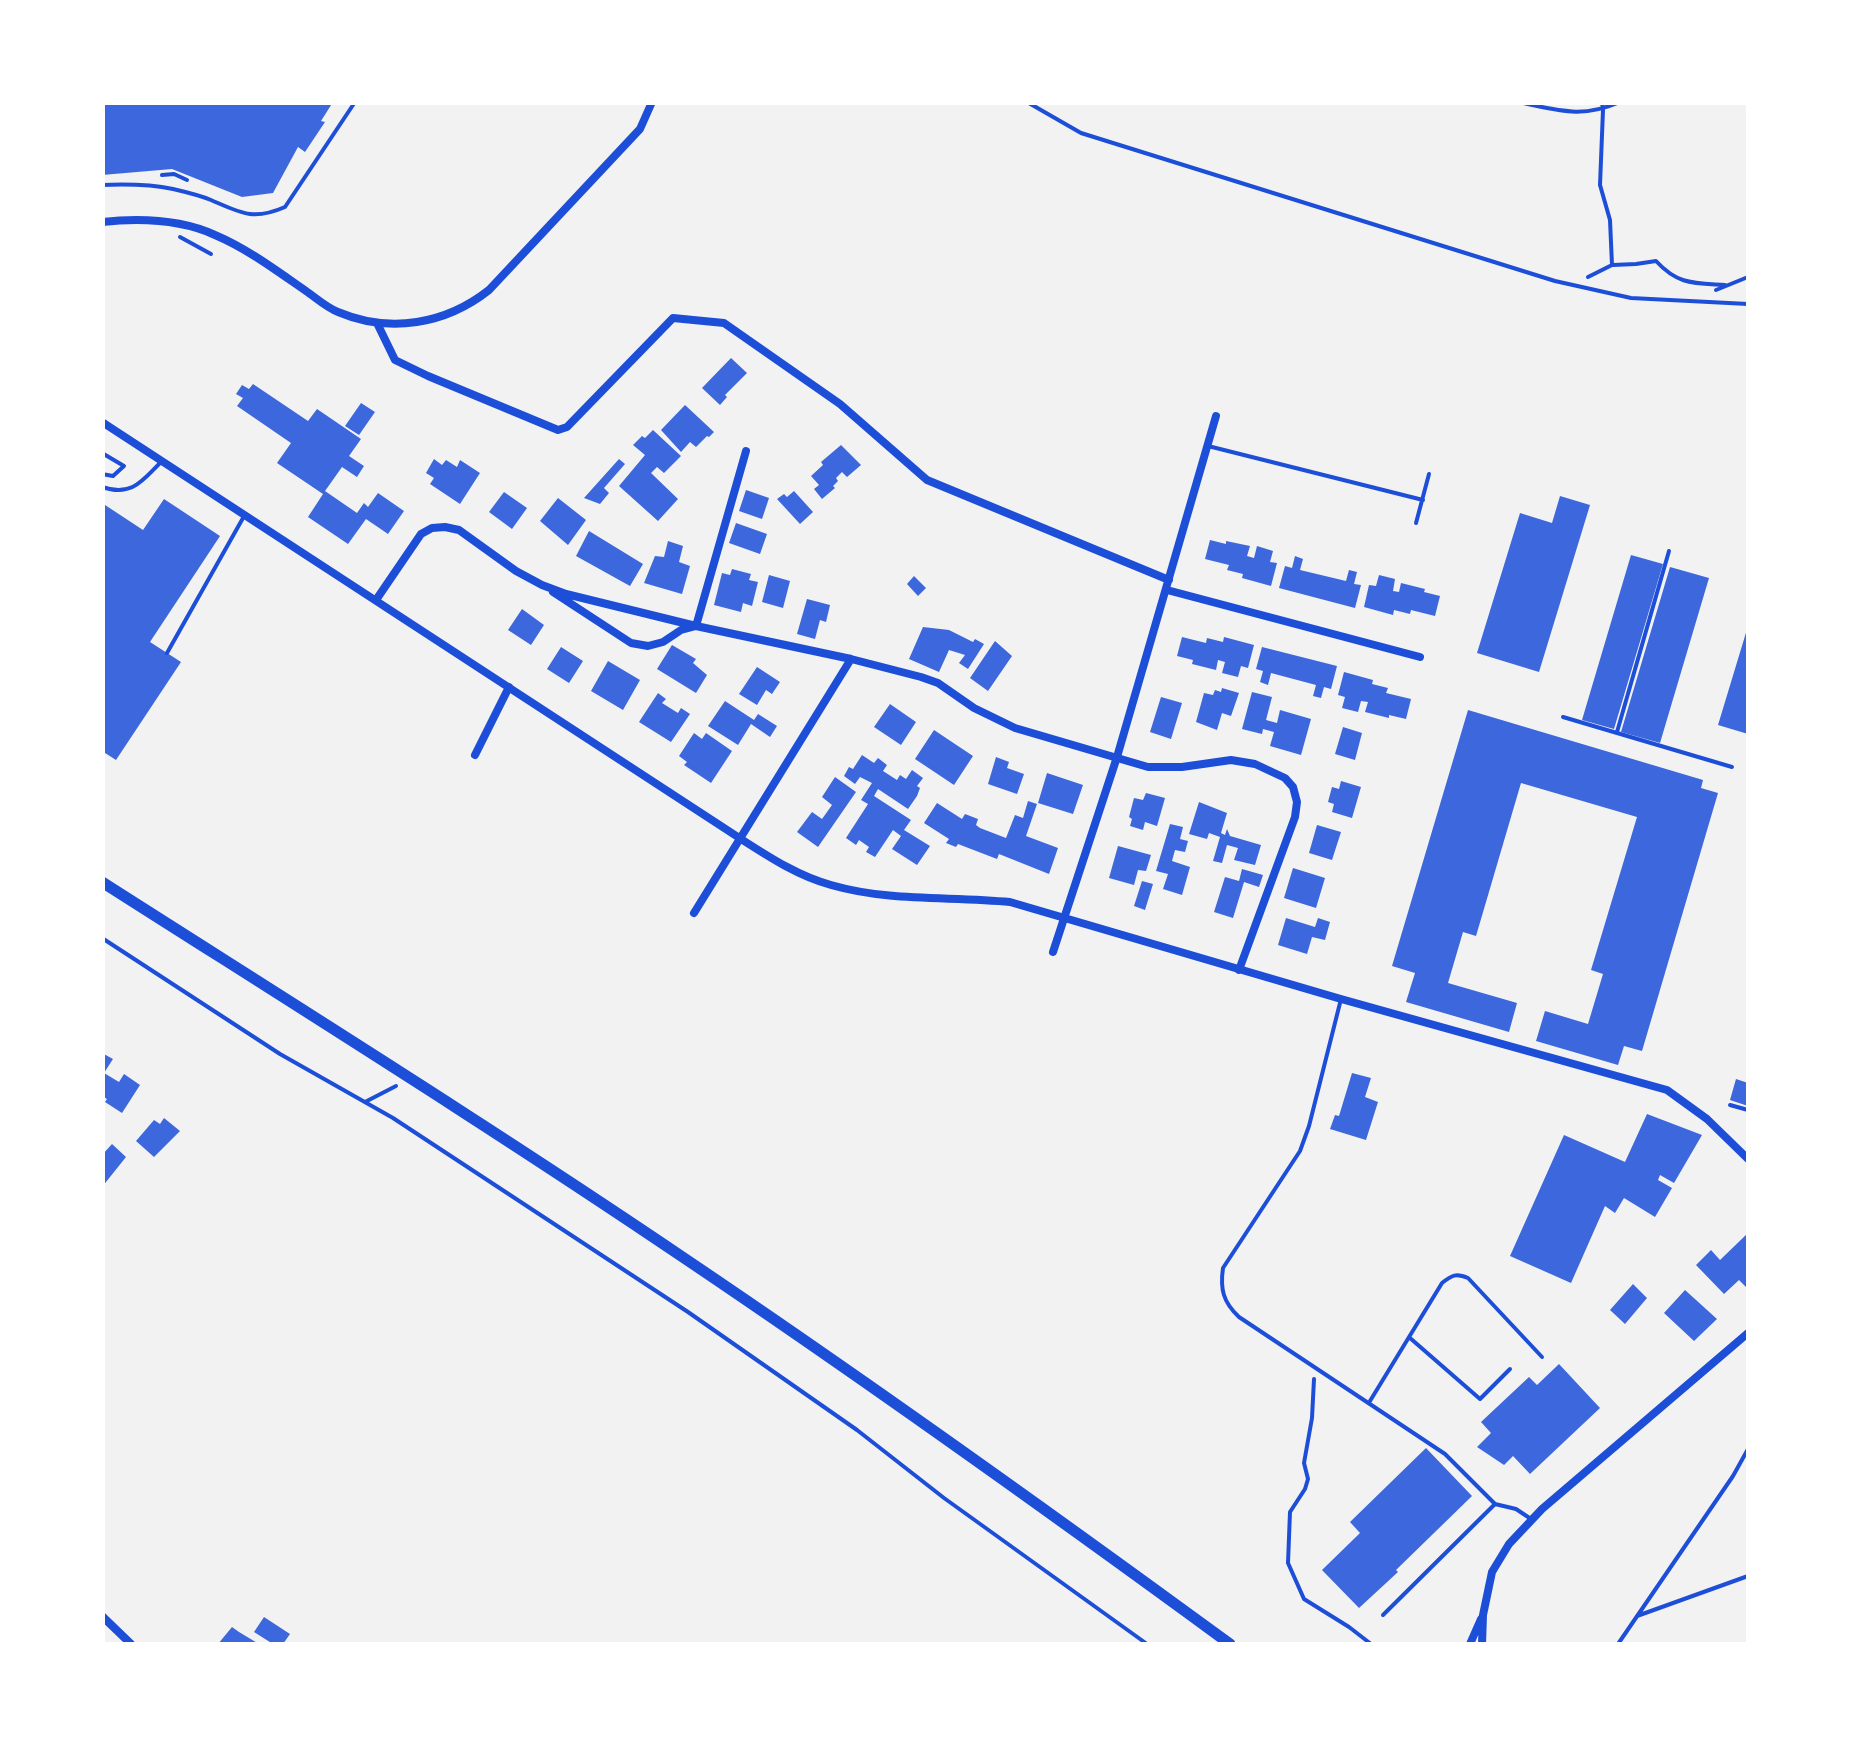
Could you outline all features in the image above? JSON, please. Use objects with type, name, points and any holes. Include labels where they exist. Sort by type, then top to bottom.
[{"type":"main road","points":[[102,882],[686,1259],[942,1435],[1230,1644]]},
{"type":"street","points":[[102,222],[176,222],[212,233],[239,246],[337,312],[377,323],[412,325],[472,304],[489,290],[640,129],[652,102]]},
{"type":"street","points":[[377,323],[395,360],[558,430],[567,427],[673,318],[724,323],[840,404],[926,480],[1168,585],[1420,657]]},
{"type":"street","points":[[1052,952],[1117,757],[1216,416]]},
{"type":"street","points":[[102,422],[741,839],[771,858],[828,884],[866,893],[1010,902],[1341,1000],[1668,1090],[1707,1119],[1748,1159]]},
{"type":"street","points":[[696,626],[746,451]]},
{"type":"street","points":[[376,600],[421,534],[445,526],[459,530],[516,571],[632,643],[648,646],[696,626]]},
{"type":"street","points":[[542,585],[938,683],[974,708],[1015,728],[1148,766],[1163,768],[1231,760],[1254,764],[1285,778],[1297,802],[1295,817],[1240,970]]},
{"type":"street","points":[[694,913],[851,659]]},
{"type":"street","points":[[476,754],[510,687]]},
{"type":"street","points":[[1482,1644],[1492,1572],[1509,1544],[1748,1332]]},
{"type":"street","points":[[1470,1644],[1483,1615]]},
{"type":"street","points":[[102,1616],[131,1644]]},
{"type":"lane","points":[[102,185],[151,185],[193,194],[235,212],[274,212],[285,207],[355,102]]},
{"type":"lane","points":[[1027,102],[1081,133],[1572,285],[1631,298],[1748,304]]},
{"type":"lane","points":[[1208,446],[1423,500]]},
{"type":"lane","points":[[102,488],[125,492],[138,485],[162,460]]},
{"type":"lane","points":[[1416,523],[1430,474]]},
{"type":"lane","points":[[167,653],[245,515]]},
{"type":"lane","points":[[1341,1000],[1300,1151],[1224,1268],[1222,1296],[1238,1318],[1445,1454],[1494,1504],[1516,1509],[1532,1520]]},
{"type":"lane","points":[[1369,1403],[1442,1282],[1458,1274],[1468,1278],[1542,1356]]},
{"type":"lane","points":[[1409,1337],[1480,1399],[1510,1369]]},
{"type":"lane","points":[[1383,1615],[1494,1504]]},
{"type":"path","points":[[1518,102],[1580,114],[1620,102]]},
{"type":"path","points":[[1602,102],[1600,185],[1610,220],[1612,264]]},
{"type":"path","points":[[156,175],[174,174],[191,182]]},
{"type":"path","points":[[1572,285],[1612,264],[1656,260],[1667,274],[1688,282],[1724,285]]},
{"type":"path","points":[[1694,303],[1724,285],[1748,277]]},
{"type":"path","points":[[102,453],[124,466],[114,476],[102,474]]},
{"type":"path","points":[[1616,732],[1669,552]]},
{"type":"path","points":[[1563,716],[1732,767]]},
{"type":"path","points":[[102,938],[280,1054],[393,1118],[688,1312],[857,1430],[944,1498],[1148,1644]]},
{"type":"path","points":[[365,1102],[411,1079]]},
{"type":"path","points":[[1730,1105],[1748,1110]]},
{"type":"path","points":[[1315,1368],[1304,1463],[1308,1479],[1290,1512],[1288,1563],[1304,1599],[1371,1644]]},
{"type":"path","points":[[1618,1644],[1748,1449]]},
{"type":"path","points":[[1637,1616],[1748,1576]]},
{"type":"building","points":[[102,102],[333,102],[305,152],[298,147],[273,193],[242,197],[172,169],[102,175]]},
{"type":"building","points":[[731,358],[747,373],[720,405],[702,388]]},
{"type":"building","points":[[253,384],[308,421],[317,409],[361,439],[349,456],[364,466],[357,477],[342,467],[325,491],[357,513],[364,503],[368,507],[378,493],[404,511],[388,534],[366,519],[348,544],[308,517],[323,494],[277,463],[291,443],[237,406],[243,398],[236,394],[242,385],[249,389]]},
{"type":"building","points":[[361,403],[375,412],[359,435],[345,426]]},
{"type":"building","points":[[685,405],[714,432],[696,447],[690,442],[681,452],[661,430]]},
{"type":"building","points":[[653,430],[681,456],[664,473],[657,467],[651,473],[678,499],[658,521],[619,486],[645,455],[633,445]]},
{"type":"building","points":[[841,445],[861,465],[847,477],[842,472],[836,478],[835,488],[822,499],[814,489],[819,485],[811,476]]},
{"type":"building","points":[[434,459],[442,465],[446,460],[457,467],[460,460],[480,473],[460,504],[430,484],[434,478],[426,473]]},
{"type":"building","points":[[619,459],[625,464],[604,488],[609,493],[600,504],[584,498]]},
{"type":"building","points":[[746,490],[769,498],[762,519],[739,511]]},
{"type":"building","points":[[794,491],[813,512],[800,524],[777,499]]},
{"type":"building","points":[[504,492],[527,508],[512,529],[489,512]]},
{"type":"building","points":[[1560,496],[1590,505],[1539,672],[1477,653],[1520,513],[1552,523]]},
{"type":"building","points":[[558,498],[586,520],[568,545],[540,521]]},
{"type":"building","points":[[164,499],[220,536],[150,642],[181,662],[116,760],[102,751],[102,503],[143,530]]},
{"type":"building","points":[[736,523],[767,534],[760,554],[729,543]]},
{"type":"building","points":[[589,531],[643,564],[630,586],[576,556]]},
{"type":"building","points":[[1210,540],[1250,546],[1247,556],[1254,558],[1257,546],[1273,551],[1270,562],[1277,563],[1271,586],[1242,578],[1243,574],[1227,570],[1229,565],[1205,559]]},
{"type":"building","points":[[668,541],[683,546],[679,562],[690,566],[682,594],[644,583],[655,556],[664,557]]},
{"type":"building","points":[[1631,555],[1663,564],[1614,729],[1582,720]]},
{"type":"building","points":[[1295,556],[1303,559],[1300,570],[1346,581],[1349,570],[1357,572],[1354,584],[1361,585],[1355,608],[1279,588],[1285,566],[1292,568]]},
{"type":"building","points":[[1670,567],[1709,578],[1660,743],[1621,732]]},
{"type":"building","points":[[732,569],[751,574],[749,580],[758,582],[752,606],[743,603],[741,612],[714,605],[722,573],[730,575]]},
{"type":"building","points":[[769,575],[790,581],[783,608],[762,602]]},
{"type":"building","points":[[1379,575],[1395,579],[1393,591],[1399,592],[1401,583],[1440,596],[1435,616],[1411,610],[1410,614],[1394,610],[1393,615],[1364,607],[1369,585],[1376,586]]},
{"type":"building","points":[[914,576],[926,588],[918,596],[907,584]]},
{"type":"building","points":[[807,599],[830,605],[826,622],[820,620],[815,639],[797,634]]},
{"type":"building","points":[[522,609],[544,625],[531,645],[508,630]]},
{"type":"building","points":[[1748,626],[1748,734],[1718,725]]},
{"type":"building","points":[[923,627],[949,630],[984,644],[968,669],[959,663],[965,655],[949,650],[939,672],[909,659]]},
{"type":"building","points":[[1182,637],[1206,643],[1207,638],[1223,642],[1224,637],[1254,645],[1248,668],[1241,666],[1238,677],[1222,673],[1225,662],[1218,660],[1216,670],[1192,664],[1193,660],[1177,656]]},
{"type":"building","points":[[995,641],[1012,656],[988,691],[970,678]]},
{"type":"building","points":[[672,645],[696,659],[693,663],[707,675],[696,693],[657,669]]},
{"type":"building","points":[[561,647],[583,661],[569,683],[547,669]]},
{"type":"building","points":[[1262,647],[1337,666],[1331,689],[1324,687],[1321,698],[1313,696],[1316,685],[1271,673],[1268,685],[1260,682],[1263,671],[1256,669]]},
{"type":"building","points":[[608,661],[640,680],[623,710],[591,691]]},
{"type":"building","points":[[757,667],[780,682],[772,694],[766,690],[757,705],[739,694]]},
{"type":"building","points":[[1344,672],[1373,680],[1372,684],[1388,688],[1386,693],[1411,699],[1406,719],[1365,712],[1368,702],[1361,701],[1358,712],[1342,708],[1345,697],[1338,695]]},
{"type":"building","points":[[1222,688],[1239,693],[1231,716],[1222,713],[1217,730],[1196,722],[1204,693],[1213,695]]},
{"type":"building","points":[[1252,692],[1272,697],[1266,720],[1277,723],[1280,710],[1311,719],[1301,755],[1270,746],[1274,732],[1263,729],[1262,734],[1242,729]]},
{"type":"building","points":[[658,693],[666,699],[662,703],[678,713],[681,708],[690,714],[671,742],[639,722]]},
{"type":"building","points":[[1161,697],[1182,703],[1171,739],[1150,732]]},
{"type":"building","points":[[725,701],[754,720],[758,714],[777,726],[770,737],[751,724],[738,745],[708,726]]},
{"type":"building","points":[[890,704],[916,722],[901,745],[874,727]]},
{"type":"building","points":[[1468,710],[1703,780],[1701,788],[1718,793],[1642,1051],[1624,1046],[1618,1065],[1536,1041],[1545,1011],[1588,1024],[1603,974],[1591,970],[1637,817],[1521,783],[1476,936],[1463,932],[1448,983],[1517,1003],[1509,1032],[1406,1002],[1415,973],[1392,966]]},
{"type":"building","points":[[1343,727],[1362,733],[1355,760],[1335,754]]},
{"type":"building","points":[[934,730],[973,756],[954,785],[915,759]]},
{"type":"building","points":[[694,733],[702,739],[706,733],[732,751],[711,783],[684,765],[687,762],[679,756]]},
{"type":"building","points":[[862,755],[874,763],[878,758],[887,765],[883,771],[897,780],[900,775],[906,779],[912,770],[923,778],[908,809],[878,789],[874,796],[911,820],[904,830],[930,846],[917,865],[892,849],[901,836],[893,830],[875,857],[866,852],[869,847],[859,840],[856,845],[846,838],[868,804],[861,800],[872,783],[860,777],[855,784],[844,776]]},
{"type":"building","points":[[996,757],[1009,762],[1007,768],[1024,774],[1017,794],[988,784]]},
{"type":"building","points":[[1047,773],[1083,785],[1073,814],[1038,803]]},
{"type":"building","points":[[835,777],[856,792],[818,847],[797,832],[812,812],[822,819],[832,805],[822,797]]},
{"type":"building","points":[[1341,781],[1361,787],[1352,818],[1332,812],[1334,804],[1328,802],[1332,787],[1339,789]]},
{"type":"building","points":[[1146,793],[1165,798],[1157,826],[1145,822],[1143,830],[1130,826],[1129,817],[1134,798],[1143,800]]},
{"type":"building","points":[[1028,801],[1037,804],[1026,836],[1058,848],[1049,874],[999,854],[997,859],[946,843],[949,839],[924,823],[937,803],[962,819],[965,814],[978,819],[976,825],[980,828],[1006,838],[1015,815],[1023,818]]},
{"type":"building","points":[[1199,802],[1227,813],[1221,833],[1225,835],[1227,829],[1230,836],[1261,845],[1255,865],[1234,860],[1238,848],[1227,845],[1222,863],[1213,861],[1220,837],[1209,833],[1207,839],[1189,834]]},
{"type":"building","points":[[1170,824],[1183,827],[1180,839],[1188,841],[1185,852],[1175,850],[1172,861],[1190,867],[1182,895],[1163,889],[1168,874],[1156,871]]},
{"type":"building","points":[[1317,825],[1341,832],[1332,860],[1309,853]]},
{"type":"building","points":[[1118,846],[1151,855],[1146,871],[1138,870],[1134,885],[1109,878]]},
{"type":"building","points":[[1293,868],[1325,878],[1316,908],[1284,898]]},
{"type":"building","points":[[1242,869],[1263,875],[1259,887],[1244,882],[1233,918],[1214,912],[1225,877],[1239,881]]},
{"type":"building","points":[[1142,881],[1153,884],[1145,910],[1134,906]]},
{"type":"building","points":[[1286,918],[1315,927],[1318,918],[1330,922],[1325,940],[1312,937],[1307,954],[1278,945]]},
{"type":"building","points":[[102,1053],[113,1059],[104,1073],[119,1082],[124,1074],[140,1085],[122,1113],[102,1096]]},
{"type":"building","points":[[1352,1073],[1371,1078],[1365,1097],[1378,1102],[1366,1140],[1330,1129],[1335,1115],[1339,1116]]},
{"type":"building","points":[[1736,1079],[1748,1083],[1748,1106],[1730,1100]]},
{"type":"building","points":[[1647,1114],[1702,1135],[1674,1183],[1660,1175],[1658,1180],[1672,1188],[1655,1217],[1624,1198],[1615,1213],[1605,1206],[1571,1283],[1510,1256],[1564,1135],[1625,1162]]},
{"type":"building","points":[[164,1118],[180,1131],[154,1157],[136,1141],[154,1120],[160,1124]]},
{"type":"building","points":[[112,1144],[126,1157],[102,1187],[102,1155]]},
{"type":"building","points":[[1748,1233],[1748,1289],[1739,1280],[1724,1294],[1696,1265],[1711,1250],[1720,1260]]},
{"type":"building","points":[[1633,1284],[1647,1298],[1625,1324],[1610,1310]]},
{"type":"building","points":[[1685,1290],[1717,1319],[1694,1341],[1664,1313]]},
{"type":"building","points":[[1559,1364],[1600,1408],[1530,1474],[1513,1456],[1504,1465],[1477,1447],[1491,1433],[1481,1422],[1529,1377],[1537,1385]]},
{"type":"building","points":[[1426,1448],[1472,1496],[1359,1608],[1322,1570],[1360,1533],[1350,1522]]},
{"type":"building","points":[[264,1617],[290,1634],[283,1644],[273,1644],[254,1632]]},
{"type":"building","points":[[232,1627],[239,1632],[259,1644],[218,1644]]}]
